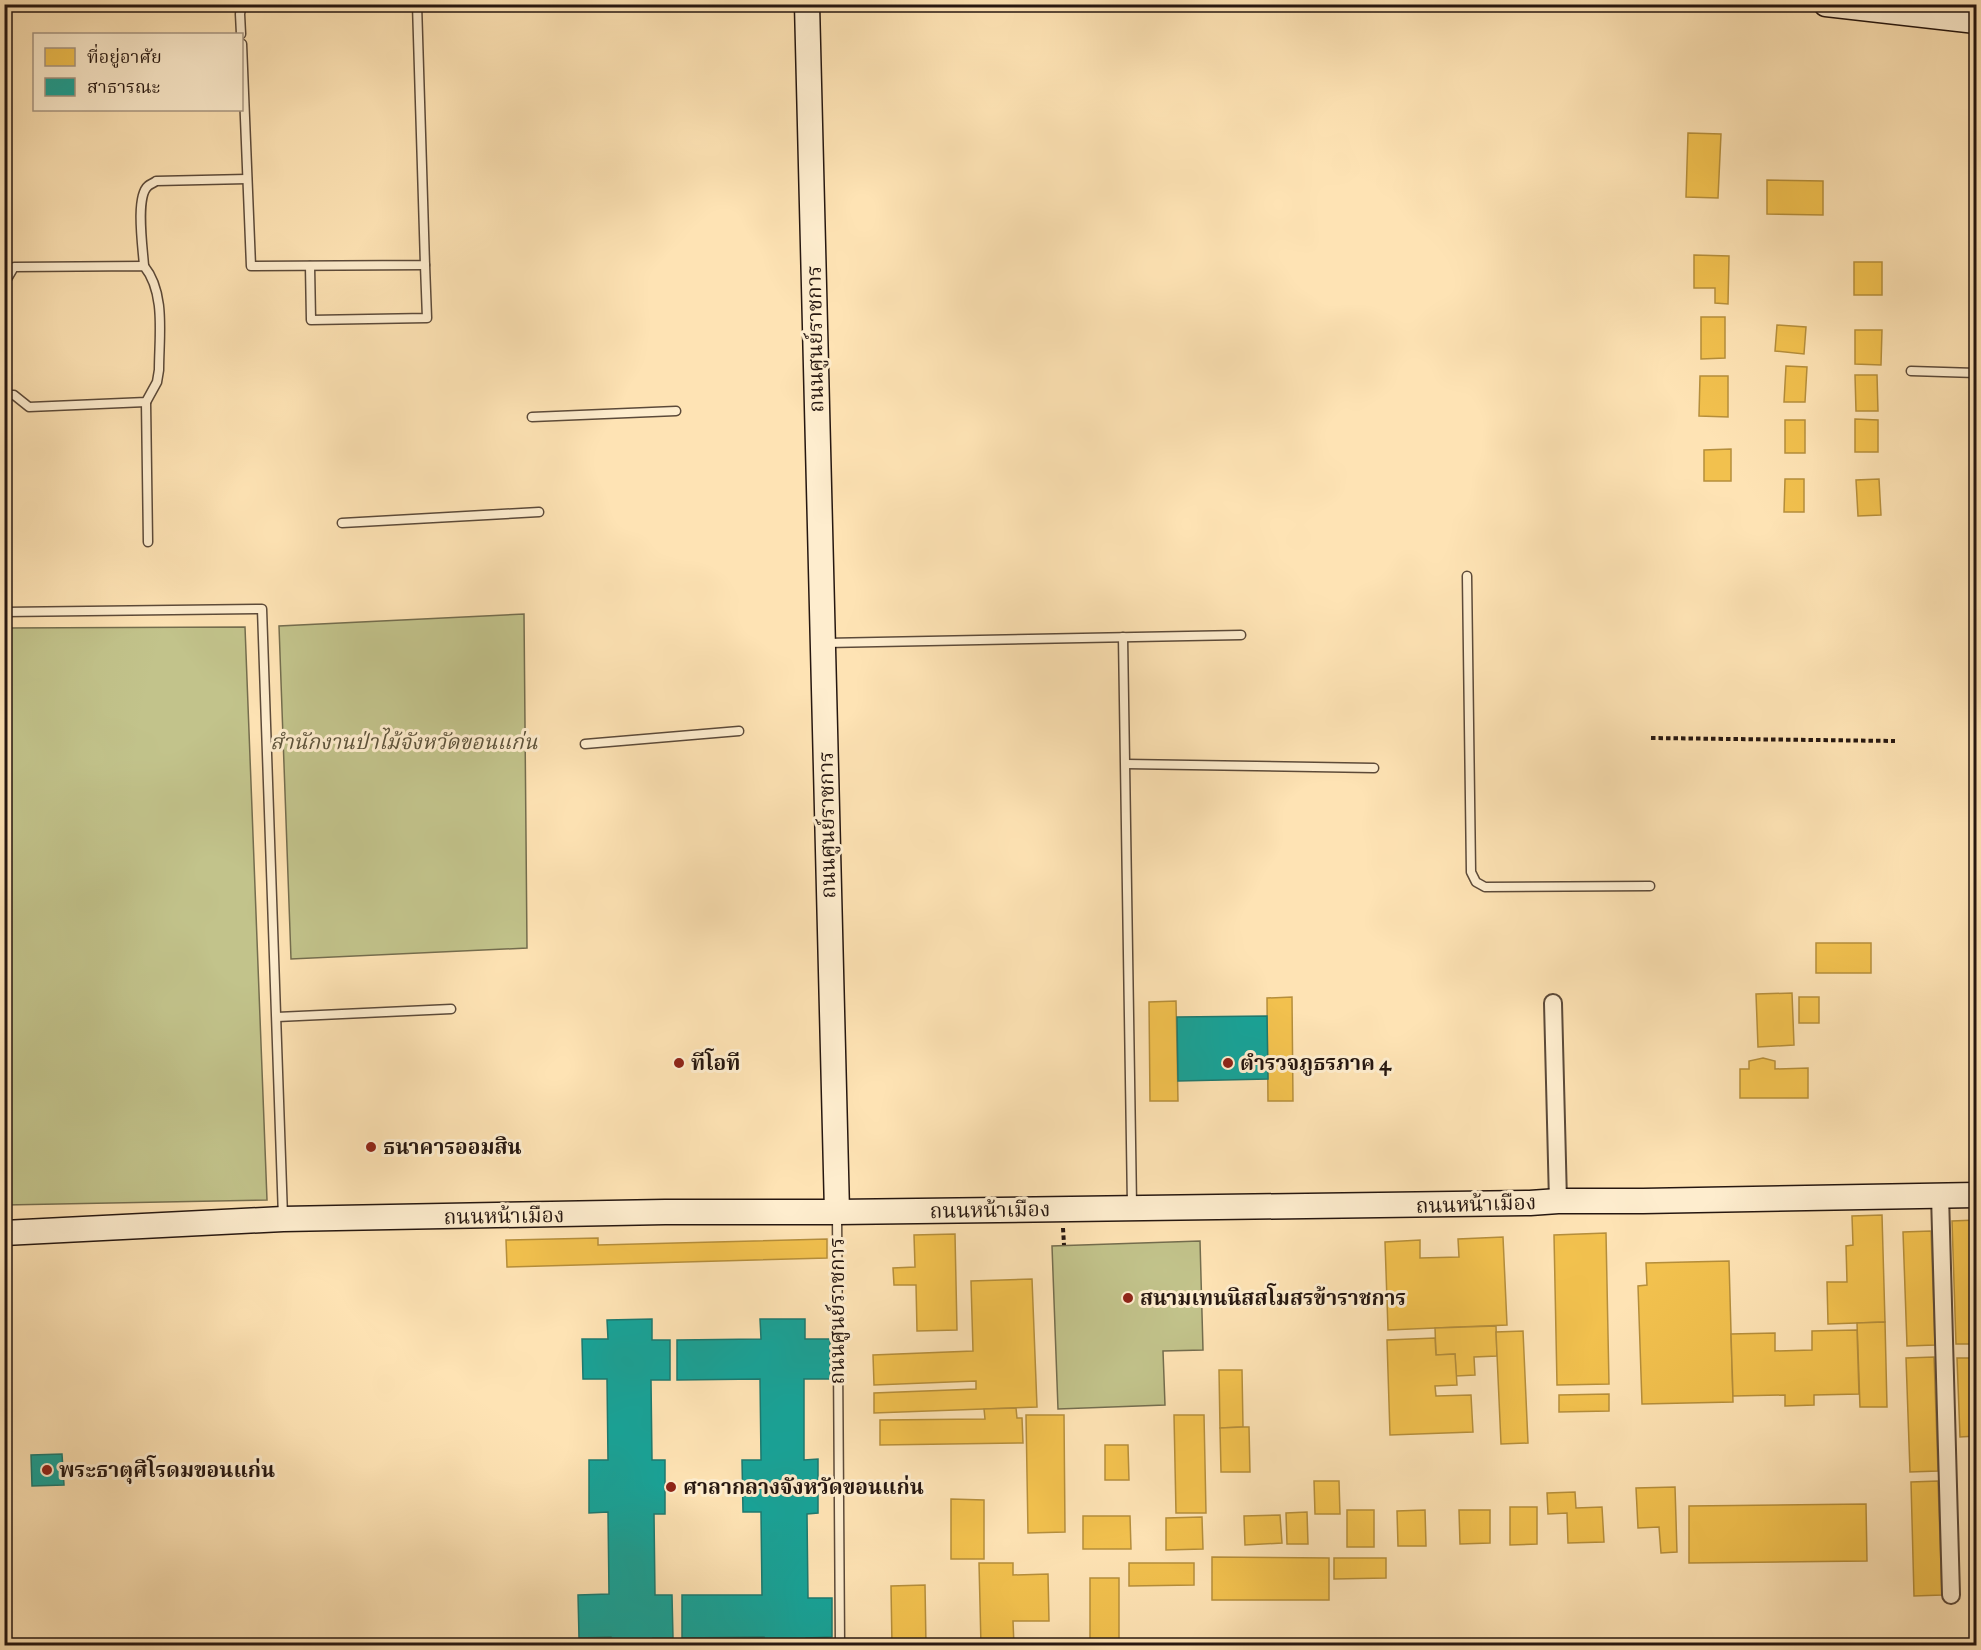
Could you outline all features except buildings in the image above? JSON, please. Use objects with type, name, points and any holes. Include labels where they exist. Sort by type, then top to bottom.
[{"type":"street","name":"ถนนศูนย์ราชการ","points":[[807,4],[837,1212]]},
{"type":"street","points":[[1826,4],[1977,21]]},
{"type":"street","points":[[1553,1003],[1558,1201]]},
{"type":"street","points":[[1940,1195],[1951,1595]]},
{"type":"street","name":"ถนนหน้าเมือง","points":[[4,1233],[283,1219],[665,1212],[1494,1204],[1558,1201],[1977,1195]]},
{"type":"lane","points":[[241,33],[240,14],[243,4]]},
{"type":"lane","points":[[310,266],[311,320],[427,318],[417,4]]},
{"type":"lane","points":[[243,71],[251,266],[425,265]]},
{"type":"lane","points":[[148,542],[146,402],[157,382],[159,370],[157,289],[144,266],[141,211],[143,194],[147,186],[156,182],[247,179]]},
{"type":"lane","points":[[4,279],[7,279],[14,267],[144,266]]},
{"type":"lane","points":[[1911,371],[1977,373]]},
{"type":"lane","points":[[4,395],[14,395],[29,407],[146,402]]},
{"type":"lane","points":[[532,417],[676,411]]},
{"type":"lane","points":[[342,523],[538,512]]},
{"type":"lane","points":[[1467,576],[1471,872],[1476,882],[1485,887],[1650,886]]},
{"type":"lane","points":[[4,612],[262,609],[283,1219]]},
{"type":"lane","points":[[823,643],[1241,635]]},
{"type":"lane","points":[[1123,637],[1132,1209]]},
{"type":"lane","points":[[585,744],[738,731]]},
{"type":"lane","points":[[1126,764],[1374,768]]},
{"type":"lane","points":[[277,1017],[451,1010]]},
{"type":"lane","name":"ถนนศูนย์ราชการ","points":[[837,1212],[840,1646]]},
{"type":"path","points":[[1651,738],[1895,741]]},
{"type":"green space","name":"สำนักงานป่าไม้จังหวัดขอนแก่น","points":[[524,614],[527,948],[291,959],[279,626]]},
{"type":"green space","points":[[245,627],[267,1200],[5,1205],[5,628]]},
{"type":"green space","name":"สนามเทนนิสสโมสรข้าราชการ","points":[[1200,1241],[1203,1350],[1163,1351],[1165,1405],[1058,1409],[1052,1246]]},
{"type":"place","name":"ทีโอที","points":[[679,1063]]},
{"type":"place","name":"ตำรวจภูธรภาค 4","points":[[1228,1063]]},
{"type":"place","name":"ธนาคารออมสิน","points":[[371,1147]]},
{"type":"place","name":"สนามเทนนิสสโมสรข้าราชการ","points":[[1128,1298]]},
{"type":"place","name":"พระธาตุศิโรดมขอนแก่น","points":[[47,1470]]},
{"type":"place","name":"ศาลากลางจังหวัดขอนแก่น","points":[[671,1487]]}]
